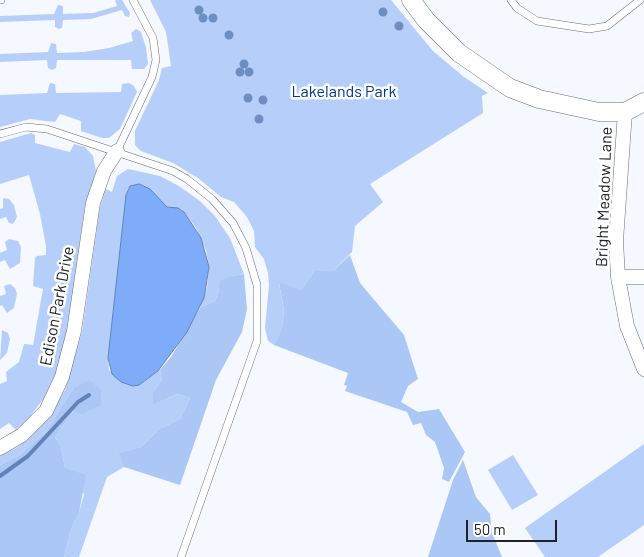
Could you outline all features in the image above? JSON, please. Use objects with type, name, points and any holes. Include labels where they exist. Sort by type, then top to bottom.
[{"type":"street","points":[[411,0],[426,20],[459,53],[484,72],[510,88],[539,99],[573,108],[606,112],[625,112],[644,102]]},
{"type":"street","name":"Bright Meadow Lane","points":[[625,112],[616,241],[618,277],[626,326],[644,369]]},
{"type":"street","name":"Edison Park Drive","points":[[0,448],[22,435],[41,416],[55,394],[62,377],[74,331],[93,203],[100,181],[117,151]]},
{"type":"street","points":[[618,277],[644,277]]},
{"type":"lane","points":[[117,151],[150,82],[156,60],[150,29],[133,0]]},
{"type":"lane","points":[[511,0],[517,8],[537,21],[588,29],[607,26],[640,0]]},
{"type":"lane","points":[[0,134],[19,128],[40,128],[66,134],[173,171],[187,179],[212,199],[240,235],[252,260],[257,286],[257,341],[181,557]]},
{"type":"green space","points":[[115,0],[122,0],[130,13],[129,17],[125,16],[122,10],[91,19],[63,20],[62,28],[59,29],[55,27],[55,20],[0,22],[0,16],[54,14],[58,5],[63,6],[63,14],[93,13],[117,6]]},
{"type":"green space","name":"Lakelands Park","points":[[150,0],[391,0],[433,51],[464,77],[488,93],[482,96],[483,113],[370,184],[383,202],[355,226],[352,252],[333,271],[314,271],[301,290],[279,283],[284,311],[282,328],[274,345],[268,341],[265,328],[269,285],[268,273],[264,259],[255,247],[254,231],[247,217],[234,202],[221,197],[198,178],[173,163],[141,151],[135,145],[135,131],[159,80],[162,68],[171,66],[166,32]]},
{"type":"green space","points":[[136,29],[141,32],[146,48],[148,64],[144,69],[132,69],[131,60],[57,60],[56,68],[52,70],[48,68],[47,60],[0,62],[0,54],[48,52],[51,43],[56,44],[57,53],[84,52],[109,48],[133,41],[131,33]]},
{"type":"green space","points":[[50,83],[55,84],[56,93],[121,92],[122,84],[129,83],[134,86],[137,92],[120,129],[109,138],[102,138],[81,131],[81,121],[60,114],[55,122],[30,119],[0,127],[0,95],[47,93]]},
{"type":"green space","points":[[31,133],[35,135],[35,143],[70,152],[74,144],[85,147],[93,156],[96,171],[85,206],[68,326],[56,372],[44,398],[28,419],[16,430],[9,423],[0,429],[0,384],[7,381],[6,372],[19,362],[24,344],[33,345],[43,289],[33,286],[35,258],[46,255],[46,246],[40,214],[29,175],[0,184],[0,142]]},
{"type":"green space","points":[[128,169],[160,176],[179,186],[200,201],[215,216],[230,238],[244,274],[231,276],[219,290],[215,301],[200,308],[207,287],[209,267],[206,250],[196,228],[181,209],[167,207],[144,186],[128,189],[108,358],[109,370],[121,382],[139,385],[160,370],[162,380],[153,392],[153,405],[177,394],[190,398],[180,419],[159,429],[141,447],[120,453],[124,467],[107,477],[79,557],[64,557],[71,529],[79,513],[84,494],[65,468],[61,447],[55,437],[73,411],[73,389],[45,433],[18,456],[0,465],[0,456],[18,447],[45,422],[65,390],[82,332],[100,207],[106,189],[112,192],[117,176]]},
{"type":"green space","points":[[3,198],[9,199],[14,205],[17,217],[13,224],[9,223],[6,217],[0,219]]},
{"type":"green space","points":[[9,239],[18,241],[21,247],[20,263],[10,269],[5,260],[0,262],[0,253],[7,250],[5,242]]},
{"type":"green space","points":[[10,284],[15,288],[17,294],[14,308],[7,313],[2,305],[0,306],[0,296],[6,294],[4,286]]},
{"type":"green space","points":[[2,330],[8,333],[10,339],[7,353],[0,360]]},
{"type":"green space","points":[[644,444],[644,525],[598,557],[545,557],[525,528]]},
{"type":"green space","points":[[513,455],[538,495],[512,510],[488,470]]},
{"type":"shaded area","points":[[139,184],[150,189],[167,207],[178,208],[184,212],[201,238],[209,267],[204,298],[187,332],[158,371],[139,385],[133,386],[121,382],[112,374],[108,358],[126,195],[130,186]]},
{"type":"shaded area","points":[[350,255],[360,283],[404,335],[418,379],[408,386],[401,402],[418,412],[439,409],[465,452],[449,482],[442,479],[444,468],[435,442],[426,435],[421,423],[413,425],[407,412],[345,391],[347,386],[344,385],[348,373],[274,345],[282,328],[284,311],[279,282],[301,290],[314,271],[333,271]]},
{"type":"shaded area","points":[[244,274],[247,309],[242,332],[216,380],[180,485],[124,467],[119,453],[141,447],[159,429],[180,419],[190,398],[177,394],[153,405],[153,392],[162,380],[160,370],[171,357],[200,308],[215,301],[220,281],[231,276]]},
{"type":"shaded area","points":[[89,380],[101,390],[101,405],[83,414],[73,411],[55,437],[61,447],[65,468],[86,475],[79,513],[71,529],[64,557],[0,557],[0,465],[18,456],[45,433],[73,389]]},
{"type":"shaded area","points":[[463,460],[476,497],[490,514],[492,533],[502,557],[428,557],[453,480]]},
{"type":"waterway","points":[[0,476],[28,456],[78,402],[89,395]]}]
